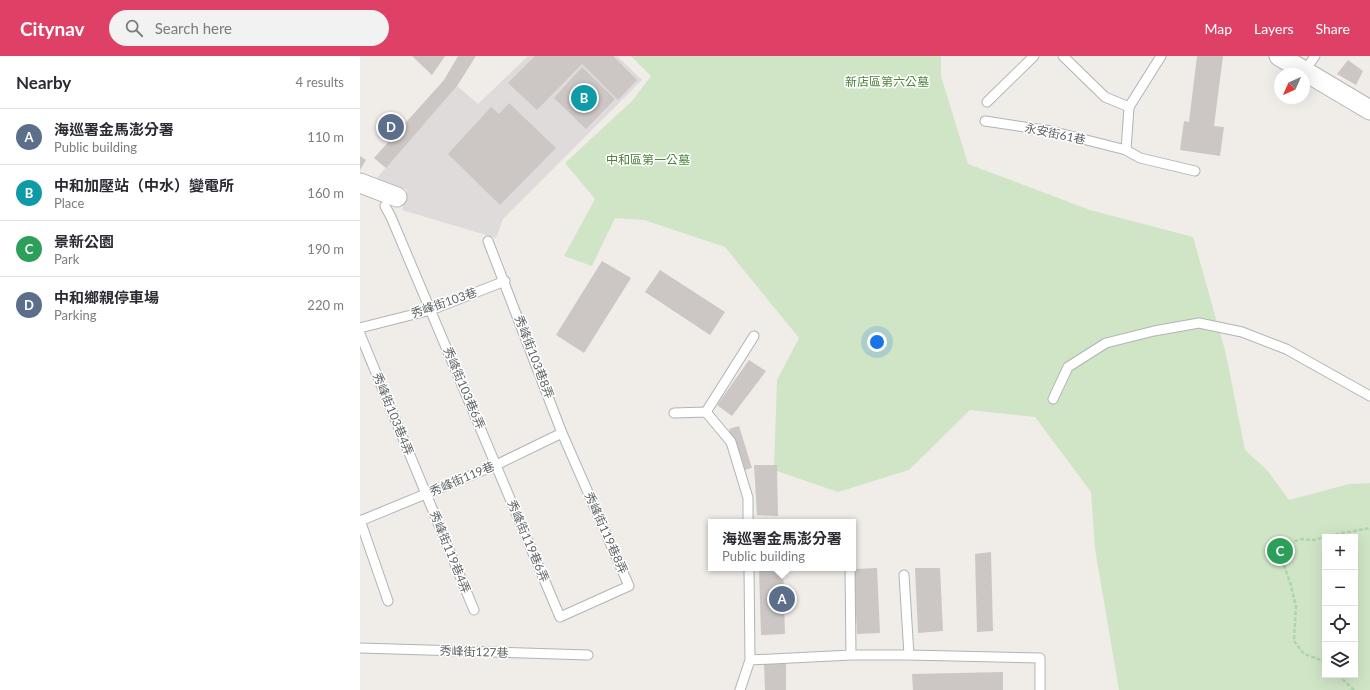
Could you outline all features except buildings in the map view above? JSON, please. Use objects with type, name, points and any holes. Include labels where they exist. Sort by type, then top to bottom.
[{"type":"street","points":[[1279,56],[1298,68]]},
{"type":"street","points":[[1310,75],[1370,110]]},
{"type":"street","points":[[360,183],[391,201]]},
{"type":"lane","points":[[987,102],[1034,56]]},
{"type":"lane","points":[[1063,56],[1105,97],[1129,107]]},
{"type":"lane","points":[[1126,150],[1129,107],[1161,56]]},
{"type":"lane","points":[[1307,68],[1315,56]]},
{"type":"lane","name":"永安街61巷","points":[[985,121],[1051,131],[1126,150],[1140,158],[1195,171]]},
{"type":"lane","name":"秀峰街103巷6弄","points":[[391,201],[391,217],[432,310],[496,465]]},
{"type":"lane","name":"秀峰街103巷8弄","points":[[488,241],[505,281],[562,432]]},
{"type":"lane","name":"秀峰街103巷","points":[[360,328],[432,310],[505,281]]},
{"type":"lane","points":[[1053,399],[1068,367],[1106,344],[1154,331],[1199,323],[1242,332],[1286,349],[1370,396]]},
{"type":"lane","name":"秀峰街103巷4弄","points":[[360,334],[426,494]]},
{"type":"lane","points":[[706,412],[754,336]]},
{"type":"lane","points":[[674,413],[706,412]]},
{"type":"lane","points":[[706,412],[731,442],[748,498],[748,519]]},
{"type":"lane","name":"秀峰街119巷","points":[[360,520],[496,465],[562,432]]},
{"type":"lane","name":"秀峰街119巷8弄","points":[[560,617],[629,586],[562,432]]},
{"type":"lane","name":"秀峰街119巷6弄","points":[[496,465],[560,617]]},
{"type":"lane","name":"秀峰街119巷4弄","points":[[426,494],[474,610]]},
{"type":"lane","points":[[360,520],[388,601]]},
{"type":"lane","points":[[740,690],[750,660],[749,571]]},
{"type":"lane","points":[[850,571],[851,655]]},
{"type":"lane","points":[[904,575],[909,655]]},
{"type":"lane","name":"秀峰街127巷","points":[[360,648],[588,655]]},
{"type":"lane","points":[[750,660],[851,655],[1040,658],[1040,690]]},
{"type":"path","points":[[1322,661],[1304,654],[1294,641],[1296,606],[1290,582],[1280,555],[1286,544],[1301,539],[1314,540],[1370,528]]},
{"type":"path","points":[[1341,678],[1354,690]]},
{"type":"shaded area","points":[[528,56],[617,56],[642,80],[503,219],[496,238],[402,210],[407,190],[376,179],[457,86],[478,104]]},
{"type":"green space","points":[[631,56],[941,56],[941,76],[968,164],[1090,210],[1193,237],[1226,354],[1245,450],[1267,470],[1289,500],[1349,484],[1370,483],[1370,690],[1119,690],[1095,549],[1091,492],[1035,417],[970,410],[909,470],[838,492],[774,470],[777,380],[799,338],[725,247],[644,220],[615,218],[592,266],[564,256],[595,199],[565,163],[632,101],[651,76]]},
{"type":"place","name":"中和加壓站（中水）變電所","points":[[584,98]]},
{"type":"place","name":"中和鄉親停車場","points":[[391,127]]},
{"type":"place","name":"景新公園","points":[[1280,551]]},
{"type":"place","name":"海巡署金馬澎分署","points":[[782,599]]},
{"type":"park label","name":"新店區第六公墓","points":[[887,82]]},
{"type":"park label","name":"中和區第一公墓","points":[[648,160]]}]
